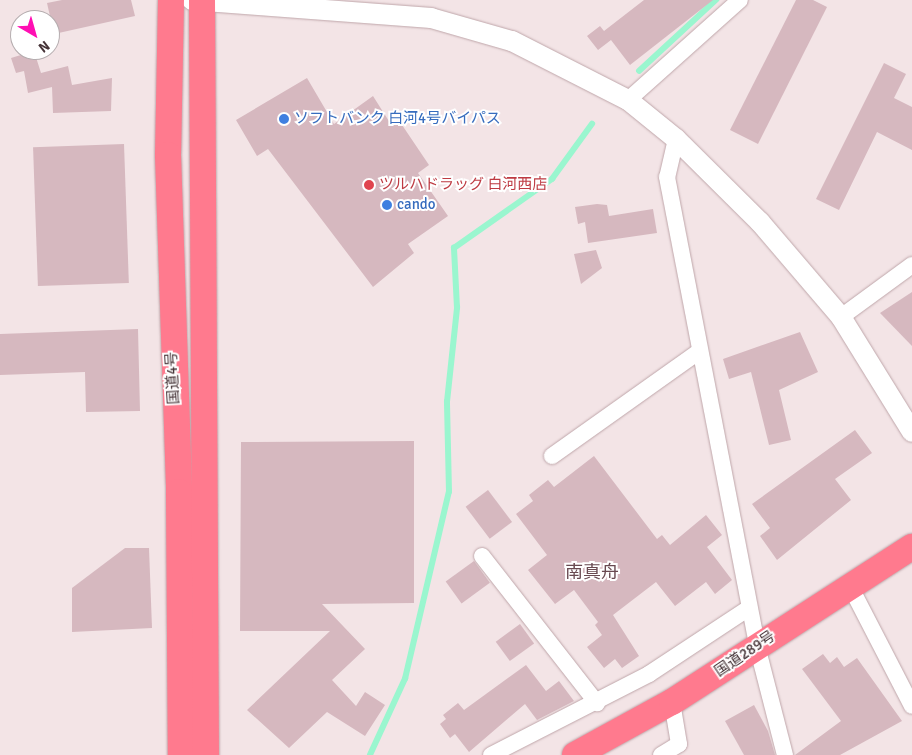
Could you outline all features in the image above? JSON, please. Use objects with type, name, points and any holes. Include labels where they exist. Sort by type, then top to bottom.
[{"type":"highway","name":"国道4号","points":[[171,0],[168,155],[179,492],[181,755]]},
{"type":"highway","name":"国道4号","points":[[199,1],[206,755]]},
{"type":"highway","name":"国道289号","points":[[575,755],[672,702],[849,584],[912,547]]},
{"type":"street","points":[[628,100],[740,0]]},
{"type":"street","points":[[199,1],[430,18],[512,40],[628,100],[676,139],[760,222],[840,317],[912,432]]},
{"type":"street","points":[[676,139],[666,177],[749,608],[785,755]]},
{"type":"street","points":[[840,317],[912,265]]},
{"type":"street","points":[[552,456],[700,351]]},
{"type":"street","points":[[482,556],[597,703]]},
{"type":"street","points":[[849,584],[912,706]]},
{"type":"street","points":[[491,755],[597,703],[749,608]]},
{"type":"street","points":[[661,755],[679,744],[672,702]]},
{"type":"building","points":[[62,0],[131,0],[135,16],[60,33],[60,10],[49,10],[47,3]]},
{"type":"building","points":[[644,0],[713,0],[630,65],[611,40],[598,50],[587,36],[600,26],[604,31]]},
{"type":"building","points":[[796,0],[813,0],[827,7],[758,144],[730,130]]},
{"type":"building","points":[[12,60],[37,60],[41,73],[68,66],[72,85],[112,78],[111,111],[53,113],[52,87],[28,93],[24,71],[16,73]]},
{"type":"building","points":[[884,63],[906,74],[894,98],[912,107],[912,150],[877,132],[839,210],[816,199]]},
{"type":"building","points":[[307,78],[334,124],[373,96],[392,126],[398,119],[429,165],[418,173],[448,216],[408,244],[414,253],[373,287],[268,149],[257,156],[236,120]]},
{"type":"building","points":[[124,144],[129,283],[38,286],[33,147]]},
{"type":"building","points":[[597,204],[607,205],[609,216],[653,209],[657,233],[588,243],[585,222],[578,224],[575,207]]},
{"type":"building","points":[[596,250],[602,268],[581,284],[574,254]]},
{"type":"building","points":[[912,292],[912,346],[880,313]]},
{"type":"building","points":[[138,329],[140,411],[86,412],[85,372],[0,375],[0,334]]},
{"type":"building","points":[[800,332],[818,372],[779,390],[791,440],[769,445],[751,372],[729,379],[723,359]]},
{"type":"building","points":[[855,430],[872,453],[835,479],[851,500],[777,560],[760,536],[770,528],[752,504]]},
{"type":"building","points":[[414,441],[414,603],[322,604],[365,649],[332,680],[356,706],[365,692],[385,705],[365,736],[327,712],[289,748],[247,710],[330,631],[240,631],[241,442]]},
{"type":"building","points":[[594,456],[657,539],[662,535],[670,545],[706,515],[722,535],[707,547],[732,580],[715,594],[706,582],[675,606],[656,582],[613,615],[639,656],[622,668],[615,659],[604,668],[587,647],[602,635],[595,625],[598,622],[574,590],[555,604],[528,570],[547,555],[516,514],[533,501],[529,495],[548,480],[554,487]]},
{"type":"building","points":[[488,490],[512,522],[490,539],[466,507]]},
{"type":"building","points":[[125,548],[149,548],[152,628],[72,632],[72,588]]},
{"type":"building","points":[[474,561],[490,583],[462,603],[446,582]]},
{"type":"building","points":[[520,624],[534,643],[510,661],[496,642]]},
{"type":"building","points":[[823,654],[830,663],[837,657],[844,667],[857,658],[902,721],[840,755],[795,755],[841,721],[802,669]]},
{"type":"building","points":[[526,665],[546,691],[559,681],[574,701],[537,720],[525,704],[469,752],[455,734],[450,738],[440,724],[446,719],[443,715],[458,703],[464,710]]},
{"type":"building","points":[[754,705],[768,731],[775,755],[744,755],[725,721]]},
{"type":"waterway","points":[[639,71],[716,0]]},
{"type":"waterway","points":[[370,755],[405,679],[449,492],[447,402],[457,308],[454,248],[552,179],[592,124]]},
{"type":"place","name":"ソフトバンク 白河4号バイパス","points":[[284,119]]},
{"type":"place","name":"ツルハドラッグ 白河西店","points":[[369,185]]},
{"type":"place","name":"cando","points":[[387,205]]},
{"type":"district","name":"南真舟","points":[[592,572]]}]
